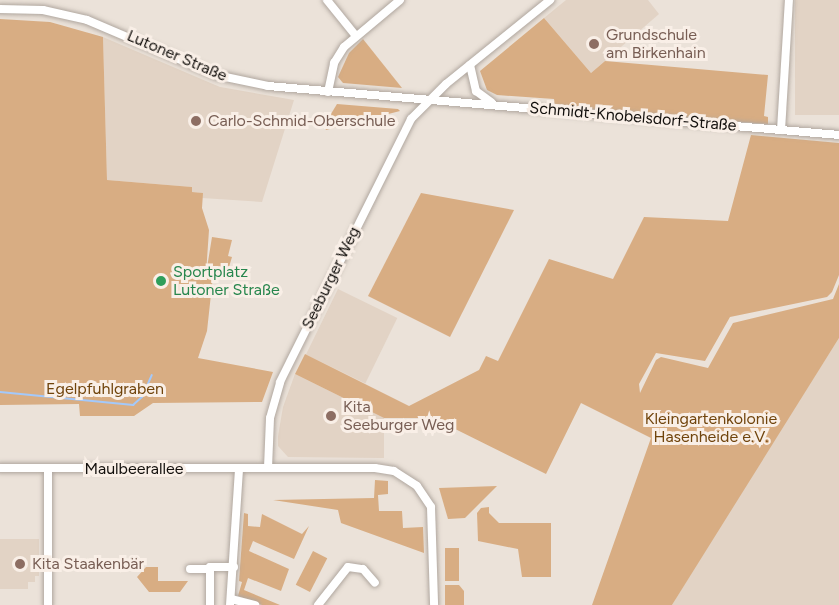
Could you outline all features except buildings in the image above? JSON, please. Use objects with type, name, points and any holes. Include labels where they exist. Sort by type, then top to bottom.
[{"type":"street","points":[[327,0],[356,36]]},
{"type":"street","points":[[328,92],[334,63],[356,36],[400,0]]},
{"type":"street","name":"Seeburger Weg","points":[[268,468],[270,418],[283,376],[411,119],[428,100],[550,0]]},
{"type":"street","points":[[781,130],[789,0]]},
{"type":"street","name":"Lutoner Straße","points":[[0,9],[43,10],[87,20],[222,77],[268,86],[428,100]]},
{"type":"street","points":[[470,65],[476,91],[494,104]]},
{"type":"street","name":"Schmidt-Knobelsdorf-Straße","points":[[428,100],[839,135]]},
{"type":"street","name":"Maulbeerallee","points":[[0,468],[381,468],[394,471],[417,486],[428,500],[434,521],[434,605]]},
{"type":"street","points":[[48,468],[48,605]]},
{"type":"street","points":[[238,468],[234,567],[230,602],[255,605]]},
{"type":"street","points":[[190,569],[234,567]]},
{"type":"street","points":[[318,605],[348,567],[363,569],[375,583]]},
{"type":"street","points":[[210,569],[210,605]]},
{"type":"shaded area","name":"Grundschule am Birkenhain","points":[[566,0],[648,0],[659,14],[591,73],[544,18]]},
{"type":"shaded area","points":[[795,0],[839,0],[839,115],[795,115]]},
{"type":"shaded area","name":"Carlo-Schmid-Oberschule","points":[[103,37],[220,87],[294,100],[262,202],[202,198],[202,193],[192,192],[192,187],[107,180]]},
{"type":"shaded area","points":[[338,289],[397,318],[365,384],[306,355]]},
{"type":"shaded area","points":[[839,338],[839,605],[672,605],[732,506]]},
{"type":"shaded area","name":"Kita Seeburger Weg","points":[[295,374],[384,418],[384,458],[288,457],[278,446],[278,436],[283,407]]},
{"type":"shaded area","name":"Kita Staakenbär","points":[[0,539],[39,539],[39,576],[35,576],[35,582],[28,582],[28,589],[0,589]]},
{"type":"green space","points":[[544,18],[591,73],[605,61],[768,75],[764,116],[768,117],[768,124],[555,106],[554,99],[497,95],[487,90],[480,71]]},
{"type":"green space","points":[[0,19],[50,22],[103,37],[107,180],[192,187],[192,192],[203,193],[202,208],[209,230],[206,274],[212,237],[232,240],[228,256],[232,257],[226,277],[213,276],[207,331],[198,358],[273,372],[262,402],[153,403],[134,416],[80,416],[79,404],[0,405]]},
{"type":"green space","points":[[363,39],[402,88],[343,83],[338,77],[349,53]]},
{"type":"green space","points":[[337,104],[400,111],[326,130],[323,127]]},
{"type":"green space","name":"Kleingartenkolonie Hasenheide e.V.","points":[[751,135],[839,143],[839,275],[832,292],[827,297],[730,317],[705,361],[656,353],[639,384],[640,393],[656,360],[661,357],[708,368],[733,323],[833,299],[839,284],[839,338],[672,605],[592,605],[651,438],[581,403],[546,474],[433,418],[384,418],[295,374],[305,354],[409,406],[479,370],[486,356],[498,361],[549,259],[613,279],[644,217],[728,221]]},
{"type":"green space","points":[[421,193],[514,210],[450,337],[368,296]]},
{"type":"green space","points":[[375,480],[388,481],[388,494],[378,495],[379,511],[402,511],[403,528],[423,527],[424,553],[341,523],[338,510],[273,500],[374,498]]},
{"type":"green space","points":[[497,486],[465,518],[448,519],[439,488]]},
{"type":"green space","points":[[489,507],[489,513],[499,523],[551,523],[551,577],[522,577],[518,549],[478,541],[477,513],[481,508]]},
{"type":"green space","points":[[244,513],[248,514],[248,526],[260,527],[262,514],[302,534],[309,526],[294,559],[253,541],[249,551],[289,569],[281,591],[248,578],[244,590],[280,605],[262,605],[238,596],[242,582],[239,581]]},
{"type":"green space","points":[[445,548],[459,548],[459,581],[445,581]]},
{"type":"green space","points":[[313,551],[327,558],[310,592],[296,585]]},
{"type":"green space","points":[[146,567],[158,567],[158,581],[188,581],[180,592],[149,592],[137,577]]},
{"type":"green space","points":[[445,585],[459,585],[464,591],[464,605],[445,605]]},
{"type":"waterway","name":"Egelpfuhlgraben","points":[[0,392],[133,405],[142,397],[152,375]]},
{"type":"place","name":"Grundschule am Birkenhain","points":[[594,44]]},
{"type":"place","name":"Carlo-Schmid-Oberschule","points":[[196,121]]},
{"type":"place","name":"Sportplatz Lutoner Straße","points":[[161,281]]},
{"type":"place","name":"Kita Seeburger Weg","points":[[331,416]]},
{"type":"place","name":"Kita Staakenbär","points":[[20,564]]}]
